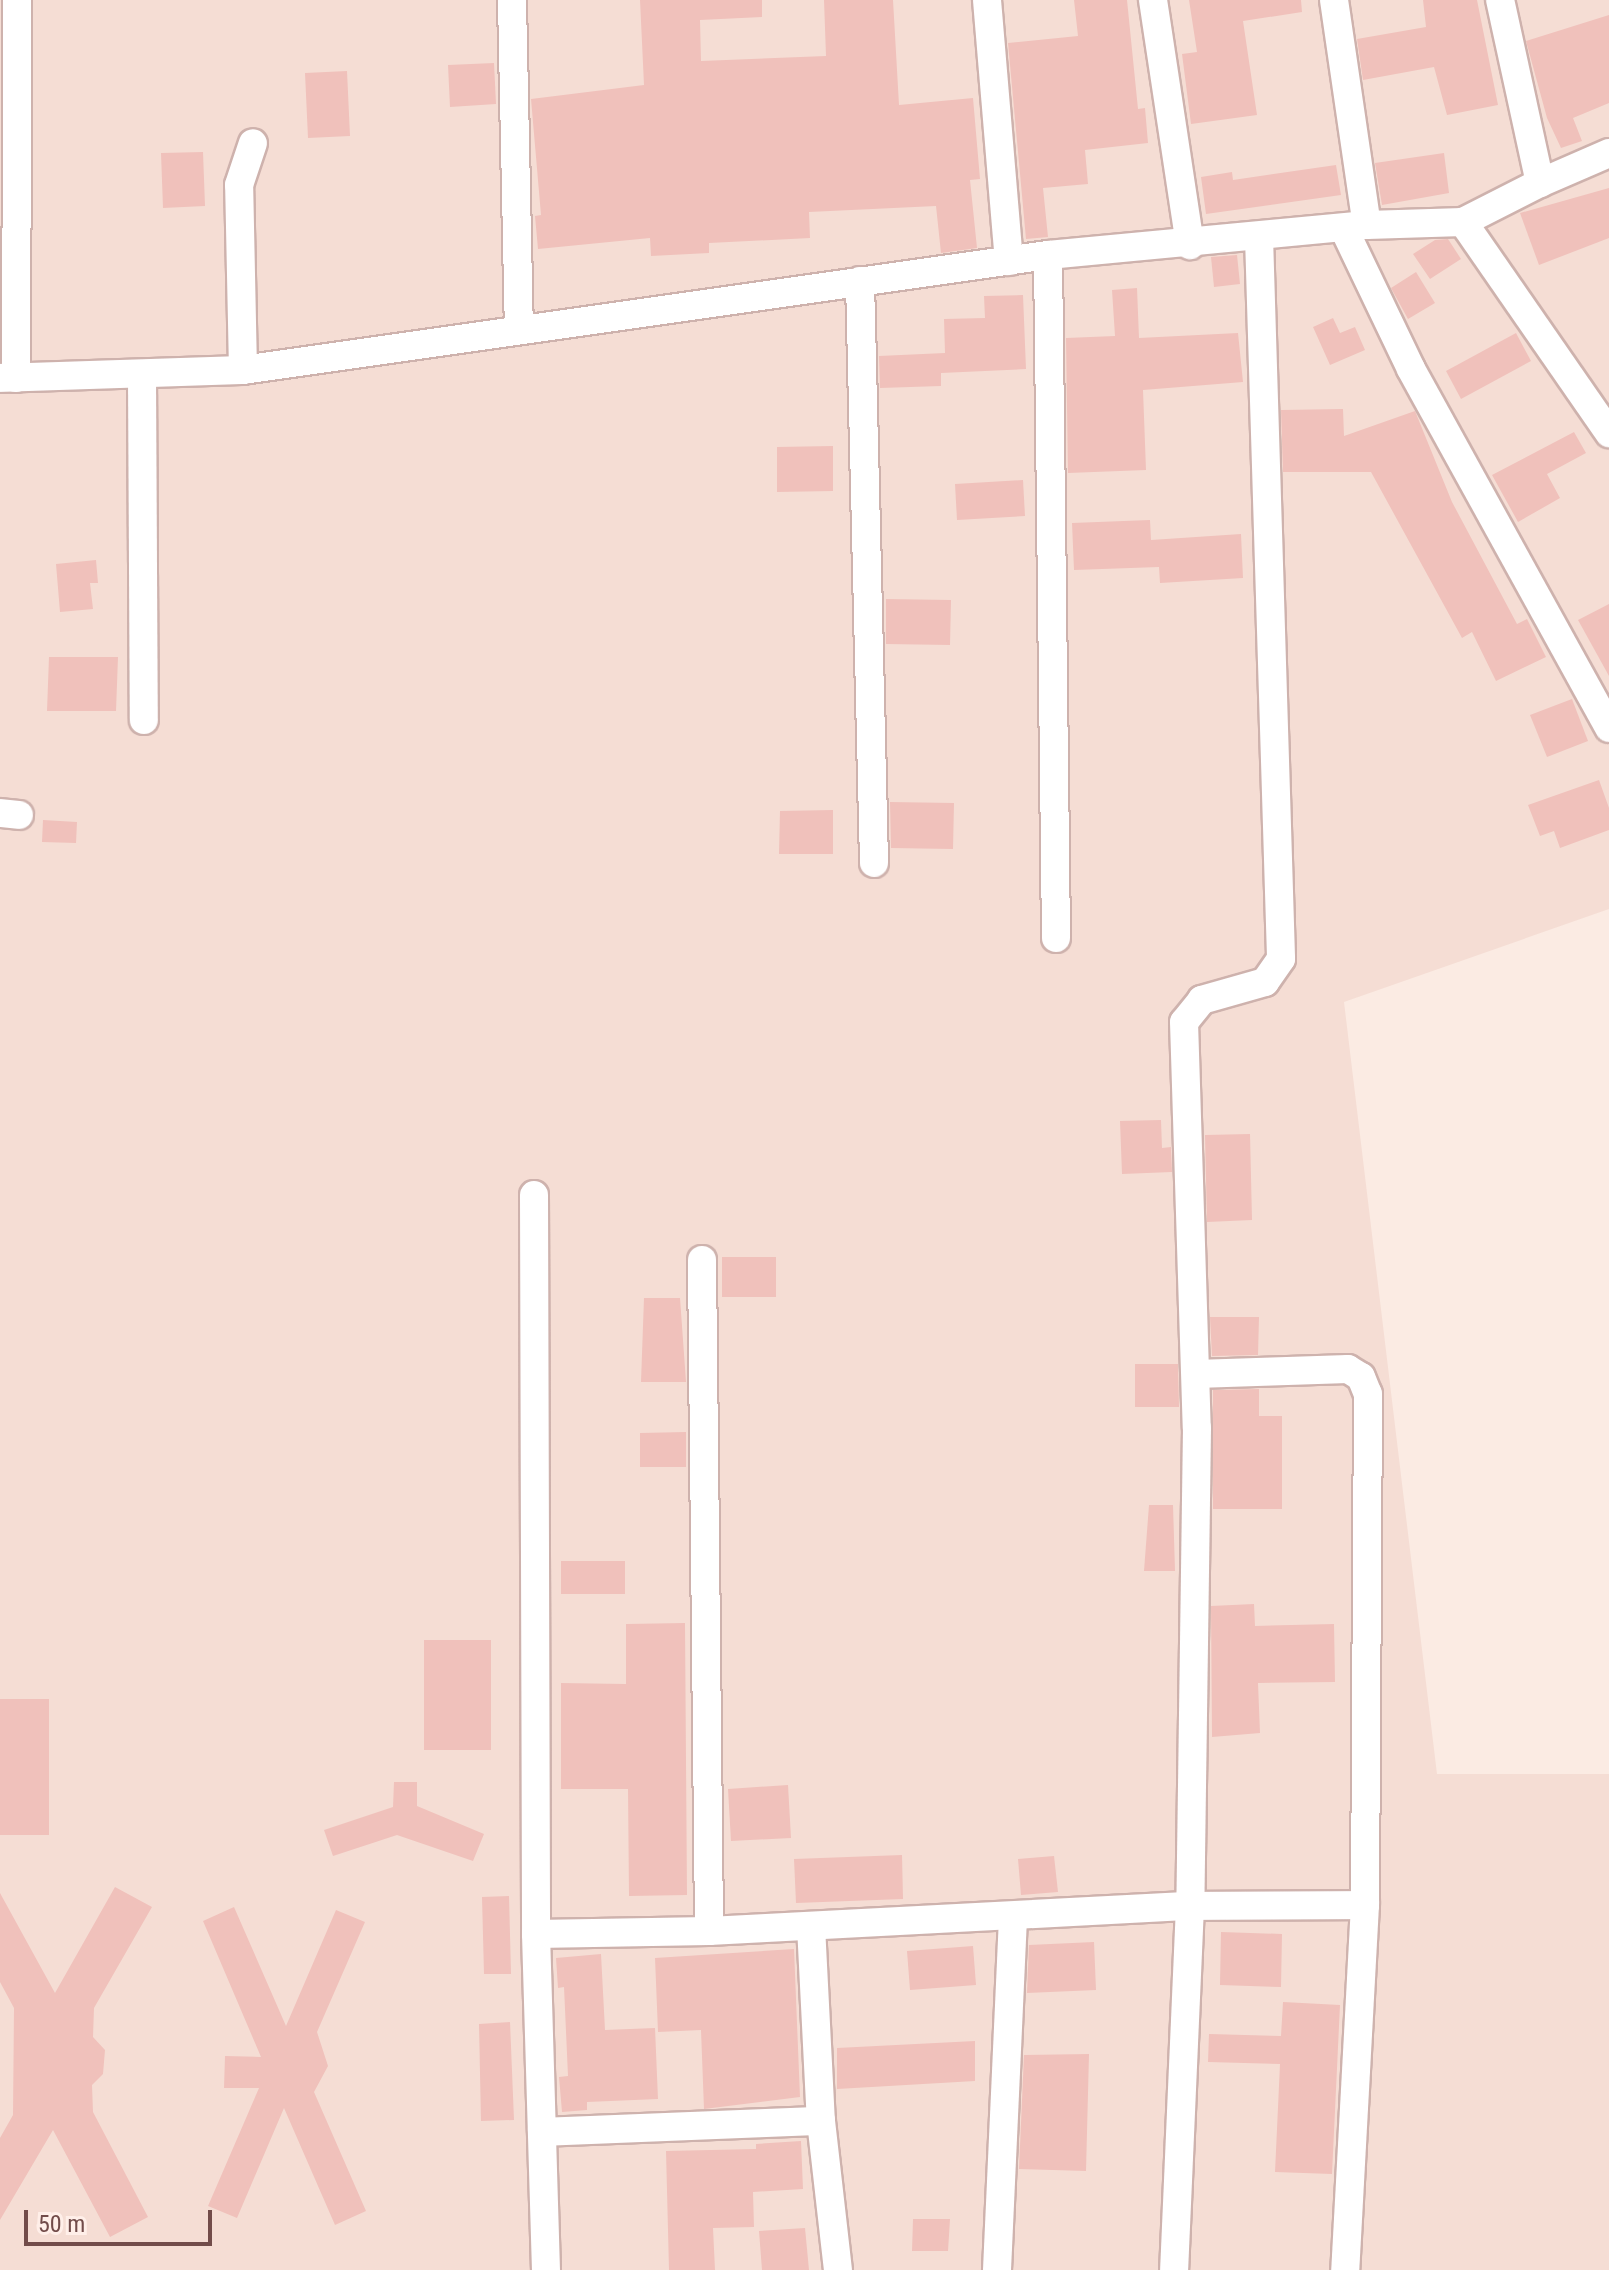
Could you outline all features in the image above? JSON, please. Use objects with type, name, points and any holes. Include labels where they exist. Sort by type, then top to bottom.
[{"type":"street","points":[[17,0],[8,378],[142,376],[243,370],[519,328],[1048,255],[1190,245],[1355,227],[1463,222],[1609,153]]},
{"type":"street","points":[[512,0],[519,328]]},
{"type":"street","points":[[987,0],[1009,261]]},
{"type":"street","points":[[1153,0],[1190,245]]},
{"type":"street","points":[[1334,0],[1355,227],[1411,369],[1609,728]]},
{"type":"street","points":[[1500,0],[1540,183]]},
{"type":"street","points":[[243,370],[239,185],[253,143]]},
{"type":"street","points":[[1463,222],[1609,433]]},
{"type":"street","points":[[1174,2270],[1190,1906],[1196,1374],[1184,1022],[1202,1000],[1265,982],[1281,959],[1259,237]]},
{"type":"street","points":[[1048,255],[1056,938]]},
{"type":"street","points":[[860,281],[874,863]]},
{"type":"street","points":[[142,376],[144,720]]},
{"type":"street","points":[[534,1195],[536,1934],[546,2270]]},
{"type":"street","points":[[702,1260],[709,1931]]},
{"type":"street","points":[[1196,1374],[1348,1369],[1365,1385],[1365,1905],[1345,2270]]},
{"type":"street","points":[[536,1934],[709,1931],[1013,1918],[1190,1906],[1365,1905]]},
{"type":"street","points":[[997,2270],[1013,1918]]},
{"type":"street","points":[[811,1926],[821,2121],[838,2270]]},
{"type":"street","points":[[542,2132],[821,2121]]},
{"type":"shaded area","points":[[0,0],[1609,0],[1609,909],[1344,1002],[1437,1774],[1609,1774],[1609,2270],[0,2270]]},
{"type":"building","points":[[640,0],[762,0],[762,17],[700,20],[701,61],[826,56],[824,0],[893,0],[899,105],[973,98],[980,179],[970,180],[977,248],[941,253],[936,206],[809,212],[810,238],[709,243],[709,253],[651,256],[650,238],[538,249],[535,216],[541,215],[531,99],[644,85]]},
{"type":"building","points":[[1074,0],[1127,0],[1138,109],[1145,108],[1148,143],[1085,150],[1088,184],[1043,188],[1048,237],[1026,239],[1008,43],[1078,36]]},
{"type":"building","points":[[1189,0],[1301,0],[1302,12],[1243,21],[1257,115],[1191,124],[1182,54],[1197,52]]},
{"type":"building","points":[[1423,0],[1477,0],[1498,105],[1447,115],[1434,67],[1363,80],[1357,39],[1426,27]]},
{"type":"building","points":[[1609,15],[1609,103],[1573,118],[1582,141],[1561,148],[1547,118],[1526,41]]},
{"type":"building","points":[[494,63],[496,104],[450,107],[448,65]]},
{"type":"building","points":[[347,71],[350,136],[308,138],[305,73]]},
{"type":"building","points":[[203,152],[205,206],[163,208],[161,153]]},
{"type":"building","points":[[1444,153],[1449,193],[1382,205],[1375,163]]},
{"type":"building","points":[[1336,165],[1341,195],[1206,214],[1201,177],[1232,172],[1233,180]]},
{"type":"building","points":[[1609,188],[1609,238],[1539,265],[1520,213]]},
{"type":"building","points":[[1448,239],[1461,259],[1430,279],[1413,254],[1435,240]]},
{"type":"building","points":[[1237,255],[1240,284],[1214,287],[1211,257]]},
{"type":"building","points":[[1416,272],[1435,303],[1408,319],[1391,288]]},
{"type":"building","points":[[1137,288],[1139,338],[1238,333],[1243,382],[1143,390],[1146,470],[1068,473],[1066,338],[1115,336],[1112,290]]},
{"type":"building","points":[[1023,295],[1026,369],[941,373],[941,386],[880,388],[879,356],[945,353],[944,319],[985,318],[984,296]]},
{"type":"building","points":[[1333,318],[1340,333],[1355,327],[1365,350],[1330,365],[1313,327]]},
{"type":"building","points":[[1516,333],[1531,361],[1461,399],[1446,371]]},
{"type":"building","points":[[1343,409],[1344,436],[1415,411],[1452,502],[1517,624],[1527,619],[1546,657],[1496,681],[1472,632],[1462,638],[1371,472],[1283,472],[1281,410]]},
{"type":"building","points":[[1574,432],[1586,453],[1547,474],[1560,498],[1518,522],[1492,475]]},
{"type":"building","points":[[833,446],[833,491],[777,492],[777,447]]},
{"type":"building","points":[[1023,480],[1025,516],[957,520],[955,484]]},
{"type":"building","points":[[1150,520],[1151,540],[1241,534],[1243,578],[1160,583],[1159,567],[1074,570],[1072,523]]},
{"type":"building","points":[[96,560],[98,583],[90,583],[93,609],[60,612],[56,564]]},
{"type":"building","points":[[886,599],[951,600],[950,645],[886,644]]},
{"type":"building","points":[[1609,604],[1609,676],[1578,620]]},
{"type":"building","points":[[49,657],[118,657],[116,711],[47,711]]},
{"type":"building","points":[[1572,699],[1588,741],[1547,757],[1530,715]]},
{"type":"building","points":[[1599,780],[1609,808],[1609,830],[1560,848],[1554,831],[1540,836],[1528,805]]},
{"type":"building","points":[[890,802],[954,803],[953,849],[891,848]]},
{"type":"building","points":[[833,810],[833,854],[779,854],[780,811]]},
{"type":"building","points":[[43,820],[77,822],[76,843],[42,842]]},
{"type":"building","points":[[1161,1120],[1162,1148],[1171,1147],[1172,1172],[1122,1174],[1120,1121]]},
{"type":"building","points":[[1250,1134],[1252,1220],[1207,1222],[1205,1135]]},
{"type":"building","points":[[722,1257],[776,1257],[776,1297],[722,1297]]},
{"type":"building","points":[[644,1298],[680,1298],[686,1382],[641,1382]]},
{"type":"building","points":[[1210,1317],[1259,1317],[1258,1355],[1212,1356]]},
{"type":"building","points":[[1135,1364],[1178,1364],[1179,1407],[1135,1407]]},
{"type":"building","points":[[1259,1389],[1259,1416],[1282,1416],[1282,1509],[1213,1509],[1213,1390]]},
{"type":"building","points":[[686,1432],[686,1467],[640,1467],[640,1433]]},
{"type":"building","points":[[1149,1505],[1173,1505],[1175,1571],[1144,1571]]},
{"type":"building","points":[[561,1561],[625,1561],[625,1594],[561,1594]]},
{"type":"building","points":[[1254,1604],[1255,1626],[1334,1624],[1335,1682],[1258,1683],[1260,1733],[1212,1737],[1211,1606]]},
{"type":"building","points":[[685,1623],[687,1895],[629,1896],[628,1789],[561,1789],[561,1683],[626,1684],[626,1624]]},
{"type":"building","points":[[424,1640],[491,1640],[491,1750],[424,1750]]},
{"type":"building","points":[[0,1699],[49,1699],[49,1835],[0,1835]]},
{"type":"building","points":[[394,1782],[417,1782],[417,1806],[484,1834],[473,1861],[397,1835],[333,1856],[324,1830],[393,1807]]},
{"type":"building","points":[[788,1785],[791,1838],[731,1841],[728,1789]]},
{"type":"building","points":[[902,1855],[903,1899],[796,1903],[794,1859]]},
{"type":"building","points":[[1054,1856],[1058,1892],[1021,1895],[1018,1859]]},
{"type":"building","points":[[115,1887],[152,1907],[94,2008],[93,2037],[105,2050],[103,2074],[92,2085],[93,2112],[148,2217],[110,2237],[53,2130],[0,2220],[0,2138],[13,2115],[14,2008],[0,1982],[0,1893],[55,1993]]},
{"type":"building","points":[[509,1896],[511,1974],[484,1974],[482,1897]]},
{"type":"building","points":[[234,1907],[286,2026],[336,1910],[365,1922],[317,2032],[328,2066],[314,2092],[366,2211],[335,2225],[284,2108],[237,2218],[208,2206],[259,2088],[224,2088],[225,2056],[261,2057],[203,1921]]},
{"type":"building","points":[[1221,1932],[1282,1934],[1281,1987],[1220,1985]]},
{"type":"building","points":[[1094,1942],[1096,1990],[1027,1993],[1029,1945]]},
{"type":"building","points":[[973,1946],[976,1985],[910,1990],[907,1951]]},
{"type":"building","points":[[794,1949],[800,2097],[704,2109],[701,2030],[658,2032],[655,1958]]},
{"type":"building","points":[[601,1954],[605,2030],[655,2028],[658,2099],[587,2102],[587,2110],[562,2112],[559,2077],[568,2076],[564,1987],[558,1988],[556,1958]]},
{"type":"building","points":[[1283,2002],[1340,2005],[1332,2174],[1275,2172],[1280,2064],[1208,2062],[1209,2034],[1281,2036]]},
{"type":"building","points":[[510,2022],[514,2120],[481,2121],[479,2024]]},
{"type":"building","points":[[975,2041],[975,2081],[837,2089],[837,2048]]},
{"type":"building","points":[[1089,2054],[1086,2171],[1019,2169],[1024,2055]]},
{"type":"building","points":[[801,2141],[803,2189],[753,2192],[754,2227],[713,2228],[715,2270],[669,2270],[666,2151],[756,2149],[756,2144]]},
{"type":"building","points":[[913,2219],[950,2219],[948,2251],[912,2251]]},
{"type":"building","points":[[805,2228],[809,2270],[762,2270],[759,2231]]}]
